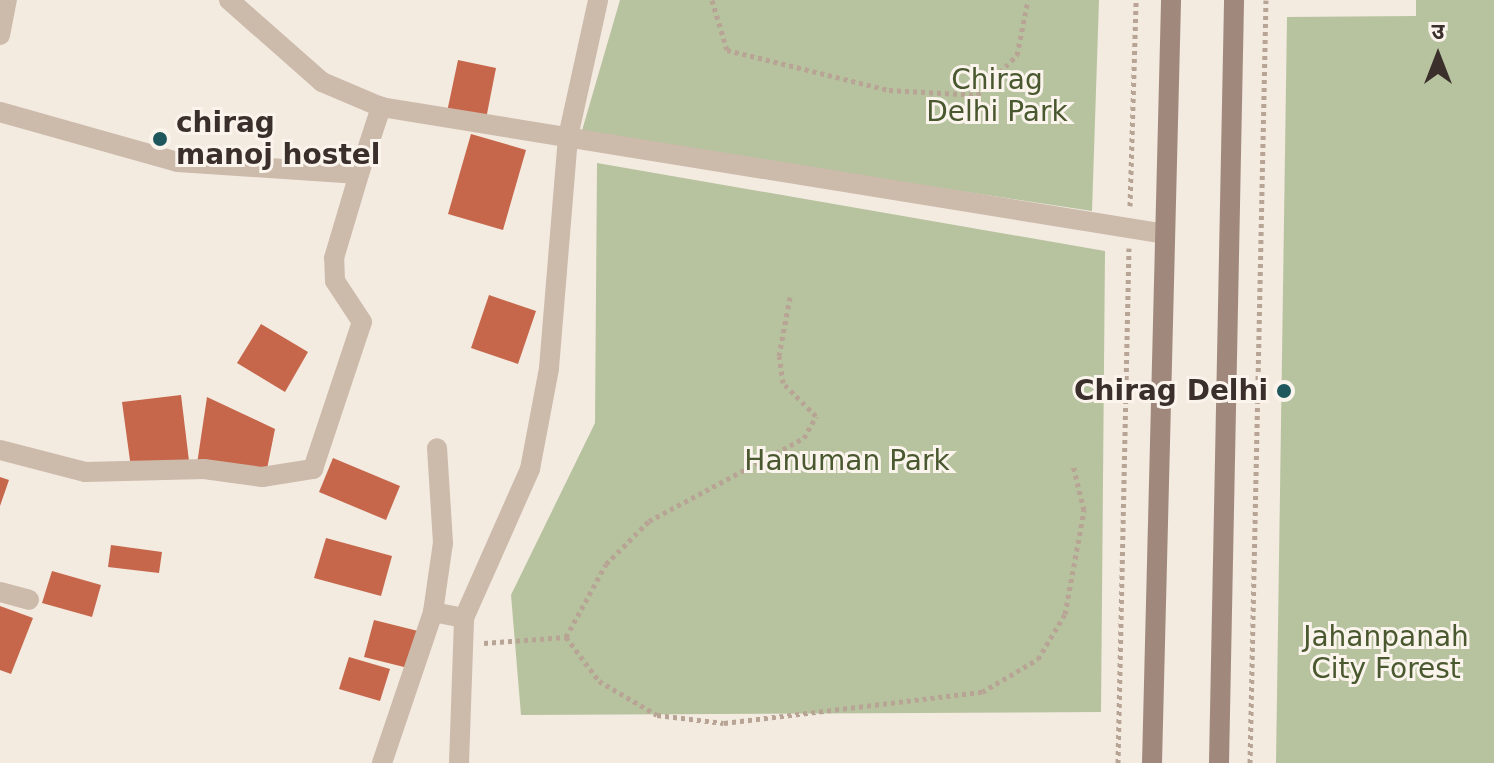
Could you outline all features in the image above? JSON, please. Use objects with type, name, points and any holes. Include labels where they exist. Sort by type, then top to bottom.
[{"type":"main road","points":[[1152,763],[1171,0]]},
{"type":"main road","points":[[1219,763],[1234,0]]},
{"type":"street","points":[[0,35],[7,0]]},
{"type":"street","points":[[229,0],[322,82],[381,107],[1165,234]]},
{"type":"street","points":[[459,763],[464,618],[530,469],[549,368],[568,137],[598,0]]},
{"type":"street","points":[[0,450],[85,472],[204,469],[262,477],[313,469],[362,322],[335,281],[334,258],[381,107]]},
{"type":"street","points":[[0,112],[178,162],[359,174]]},
{"type":"street","points":[[382,763],[433,612],[443,543],[437,448]]},
{"type":"street","points":[[0,592],[29,600]]},
{"type":"street","points":[[433,612],[464,618]]},
{"type":"path","points":[[712,0],[727,50],[889,90],[977,95],[1017,55],[1028,0]]},
{"type":"path","points":[[1118,763],[1136,0]]},
{"type":"path","points":[[1250,763],[1266,0]]},
{"type":"path","points":[[566,637],[606,564],[649,521],[804,438],[816,416],[783,383],[779,356],[790,297]]},
{"type":"path","points":[[566,637],[599,681],[657,715],[724,723],[982,692],[1038,659],[1065,614],[1084,510],[1073,465]]},
{"type":"path","points":[[463,644],[566,637]]},
{"type":"green space","name":"Chirag Delhi Park","points":[[620,0],[1099,0],[1092,211],[581,134]]},
{"type":"green space","name":"Jahanpanah City Forest","points":[[1416,0],[1494,0],[1494,763],[1276,763],[1287,17],[1416,16]]},
{"type":"green space","name":"Hanuman Park","points":[[597,163],[1105,251],[1101,712],[521,715],[511,595],[595,423]]},
{"type":"building","points":[[458,60],[496,68],[486,119],[447,112]]},
{"type":"building","points":[[471,134],[526,150],[503,230],[448,214]]},
{"type":"building","points":[[489,295],[536,311],[518,364],[471,348]]},
{"type":"building","points":[[261,324],[308,352],[285,392],[237,363]]},
{"type":"building","points":[[181,395],[189,461],[131,468],[122,402]]},
{"type":"building","points":[[207,397],[275,429],[267,469],[197,464]]},
{"type":"building","points":[[333,458],[400,486],[386,520],[319,492]]},
{"type":"building","points":[[0,477],[9,480],[0,506]]},
{"type":"building","points":[[326,538],[392,556],[381,596],[314,578]]},
{"type":"building","points":[[111,545],[162,552],[159,573],[108,567]]},
{"type":"building","points":[[52,571],[101,585],[92,617],[42,603]]},
{"type":"building","points":[[0,606],[33,618],[11,674],[0,670]]},
{"type":"building","points":[[374,620],[422,632],[412,669],[364,657]]},
{"type":"building","points":[[349,657],[390,669],[380,701],[339,689]]},
{"type":"place","name":"chirag manoj hostel","points":[[160,139]]},
{"type":"place","name":"Chirag Delhi","points":[[1284,391]]}]
